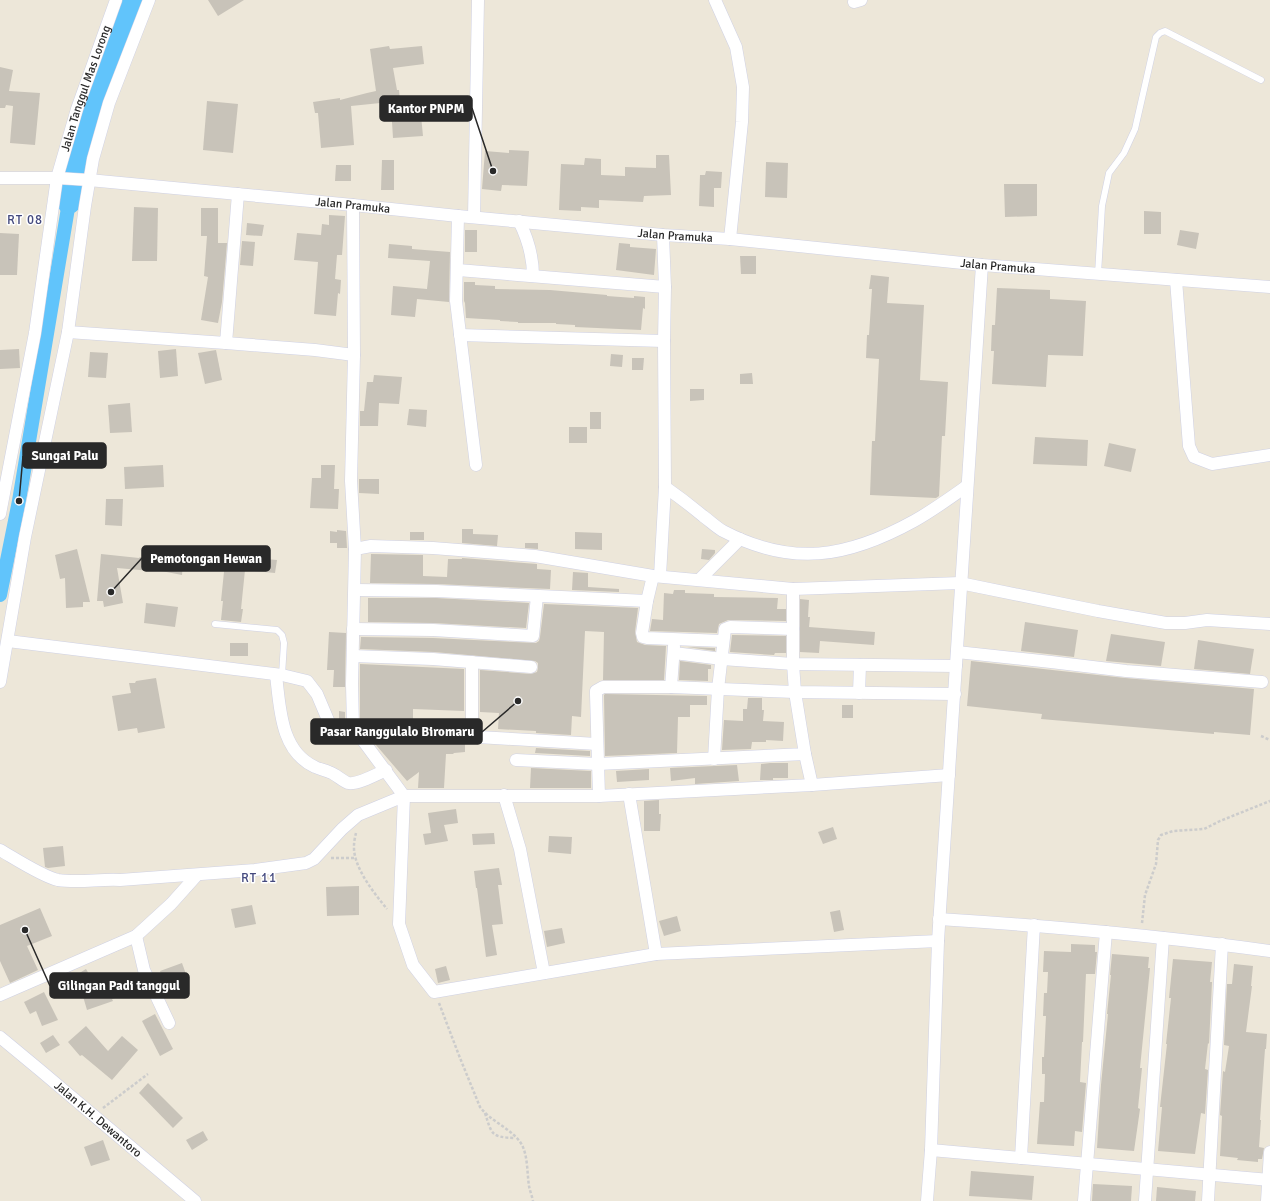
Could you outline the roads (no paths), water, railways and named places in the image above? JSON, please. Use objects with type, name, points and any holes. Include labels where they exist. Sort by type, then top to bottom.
[{"type":"street","name":"Jalan Tanggul Mas Lorong","points":[[0,514],[35,333],[68,135],[116,0]]},
{"type":"street","points":[[0,682],[25,537],[68,332],[86,180],[109,103],[149,0]]},
{"type":"street","points":[[474,217],[478,0]]},
{"type":"street","points":[[715,0],[736,47],[743,87],[742,122],[730,239]]},
{"type":"street","points":[[0,178],[60,178]]},
{"type":"street","name":"Jalan Pramuka","points":[[60,178],[663,235],[730,239],[982,265],[1270,287]]},
{"type":"street","points":[[226,343],[238,194]]},
{"type":"street","points":[[353,205],[354,355],[351,481],[355,549],[353,726],[404,796],[399,924],[413,965],[434,992],[656,954],[938,941]]},
{"type":"street","points":[[458,216],[458,270],[456,301],[476,465]]},
{"type":"street","points":[[519,221],[528,240],[533,267],[533,276]]},
{"type":"street","points":[[663,235],[665,287],[665,487],[657,576],[647,602],[642,633],[643,637],[648,638],[723,641]]},
{"type":"street","points":[[927,1201],[931,1150],[939,919],[982,265]]},
{"type":"street","points":[[458,270],[665,287]]},
{"type":"street","points":[[1176,280],[1189,446],[1194,457],[1212,464],[1270,455]]},
{"type":"street","points":[[68,332],[315,350],[354,355]]},
{"type":"street","points":[[460,336],[664,341]]},
{"type":"street","points":[[665,487],[721,530],[740,539],[775,551],[798,554],[819,554],[845,549],[878,538],[914,521],[967,486]]},
{"type":"street","points":[[700,579],[740,539]]},
{"type":"street","points":[[355,549],[371,546],[433,548],[535,556],[657,576],[793,589],[960,584],[1166,623],[1185,623],[1207,620],[1270,624]]},
{"type":"street","points":[[793,589],[793,664],[795,692],[804,754],[812,785]]},
{"type":"street","points":[[355,590],[436,591],[647,602]]},
{"type":"street","points":[[353,629],[433,630],[533,636],[537,596]]},
{"type":"street","points":[[714,759],[718,689],[724,631],[728,628],[793,629]]},
{"type":"street","points":[[671,687],[675,638]]},
{"type":"street","points":[[8,641],[279,675],[307,681],[317,694],[331,727],[337,730],[353,726]]},
{"type":"street","points":[[957,652],[1126,672],[1262,682]]},
{"type":"street","points":[[674,654],[793,664],[956,666]]},
{"type":"street","points":[[353,656],[472,662],[531,667]]},
{"type":"street","points":[[472,662],[472,731],[478,737],[597,744]]},
{"type":"street","points":[[859,693],[860,665]]},
{"type":"street","points":[[279,675],[281,718],[291,746],[301,758],[314,767],[334,774],[348,783],[356,782],[386,770]]},
{"type":"street","points":[[599,796],[596,694],[598,689],[608,686],[795,692],[954,694]]},
{"type":"street","points":[[516,760],[598,764],[804,754]]},
{"type":"street","points":[[0,850],[56,880],[120,880],[197,875],[255,870],[306,863],[314,859],[342,829],[358,815],[404,796],[599,796],[949,776]]},
{"type":"street","points":[[629,794],[656,954]]},
{"type":"street","points":[[504,795],[520,849],[544,973]]},
{"type":"street","points":[[0,995],[136,936],[171,904],[197,875]]},
{"type":"street","points":[[939,919],[1034,925],[1222,944],[1270,951]]},
{"type":"street","points":[[1021,1158],[1034,925]]},
{"type":"street","points":[[1084,1201],[1106,932]]},
{"type":"street","points":[[136,936],[144,970],[169,1023]]},
{"type":"street","points":[[1145,1201],[1163,938]]},
{"type":"street","points":[[1208,1201],[1222,944]]},
{"type":"street","name":"Jalan K.H. Dewantoro","points":[[0,1037],[195,1201]]},
{"type":"street","points":[[931,1150],[1269,1180]]},
{"type":"street","points":[[1267,1201],[1270,1152]]},
{"type":"lane","points":[[1098,274],[1102,206],[1109,174],[1124,153],[1135,129],[1156,37],[1165,31],[1261,80]]},
{"type":"lane","points":[[215,624],[277,630],[282,635],[284,643],[279,675]]},
{"type":"waterway","points":[[69,202],[79,157],[134,0]]},
{"type":"waterway","points":[[0,595],[19,501],[69,202]]},
{"type":"place","name":"Kantor PNPM","points":[[493,171]]},
{"type":"place","name":"Sungai Palu","points":[[19,501]]},
{"type":"place","name":"Pemotongan Hewan","points":[[111,592]]},
{"type":"place","name":"Pasar Ranggulalo Biromaru","points":[[518,701]]},
{"type":"place","name":"Gilingan Padi tanggul","points":[[25,930]]},
{"type":"district","name":"RT 08","points":[[25,220]]},
{"type":"district","name":"RT 11","points":[[259,878]]}]
